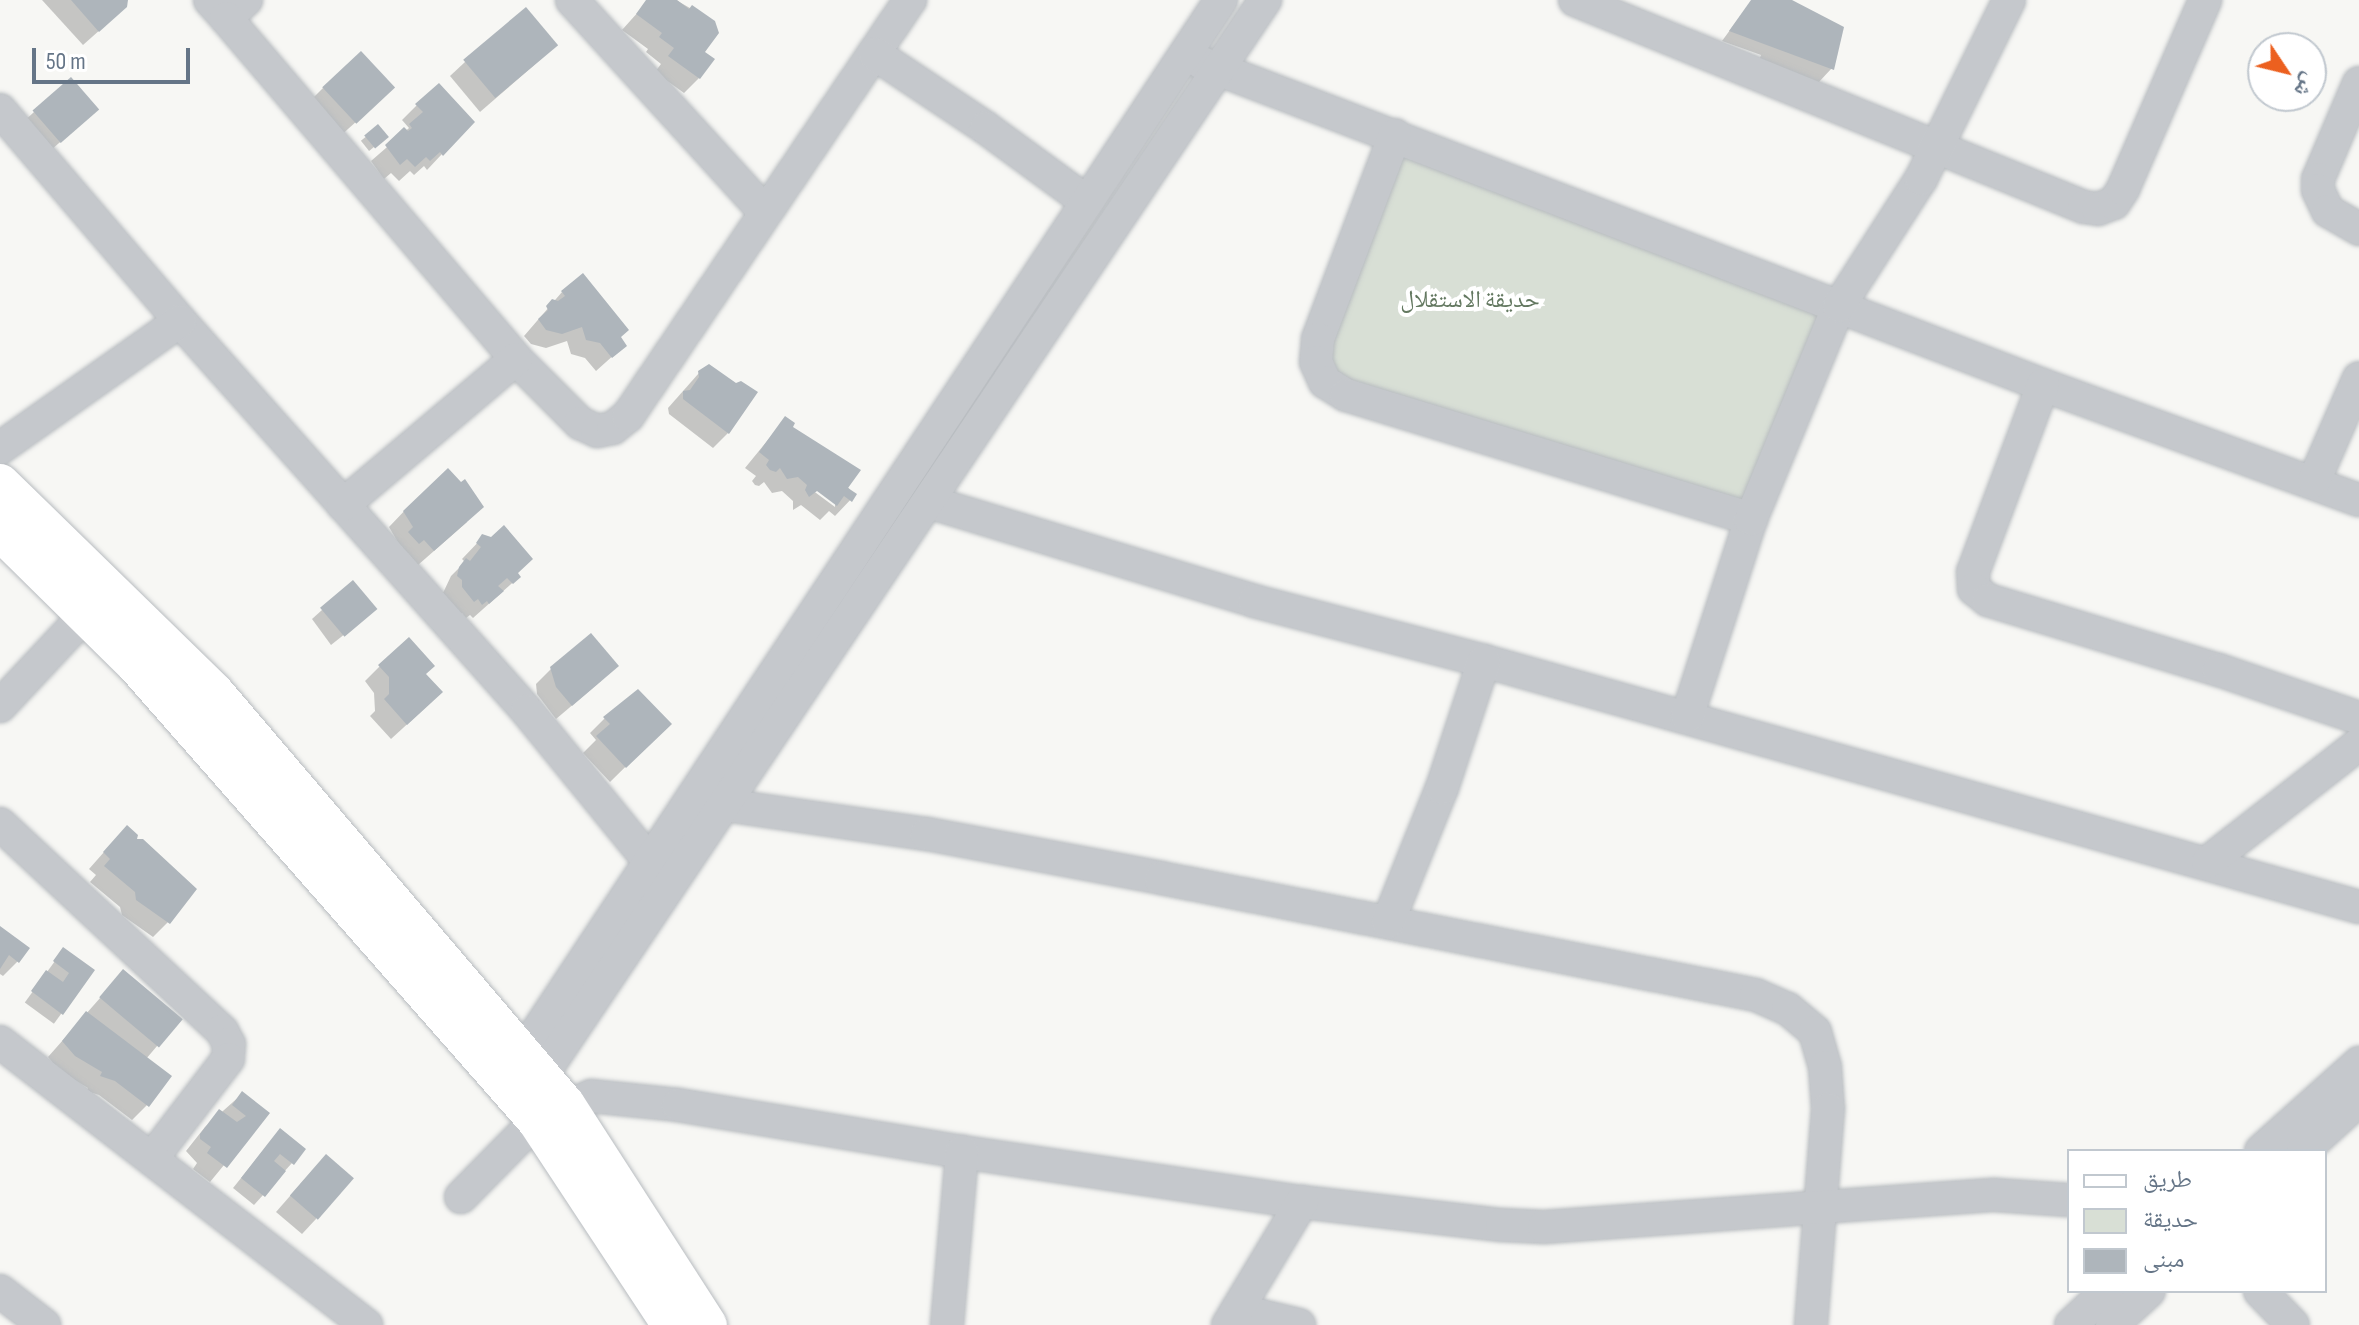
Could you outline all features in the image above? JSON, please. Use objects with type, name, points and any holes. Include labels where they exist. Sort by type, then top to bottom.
[{"type":"main road","points":[[0,484],[214,693],[532,1091],[679,1324]]},
{"type":"main road","points":[[0,530],[137,665],[532,1091]]},
{"type":"street","points":[[227,6],[516,359],[580,423],[597,431],[613,428],[628,416],[764,211],[910,0]]},
{"type":"street","points":[[532,1091],[651,863],[1221,0]]},
{"type":"street","points":[[461,1197],[1265,0]]},
{"type":"street","points":[[1578,0],[2084,207],[2098,209],[2114,203],[2130,175],[2205,0]]},
{"type":"street","points":[[1687,717],[1751,519],[1839,306],[1889,233],[1938,147],[2009,0]]},
{"type":"street","points":[[579,3],[764,211]]},
{"type":"street","points":[[875,54],[986,128],[1087,202]]},
{"type":"street","points":[[1186,54],[1219,70],[2043,385],[2314,481],[2359,500]]},
{"type":"street","points":[[2359,83],[2318,179],[2318,190],[2328,211],[2359,229]]},
{"type":"street","points":[[0,110],[180,321],[527,711],[651,863]]},
{"type":"street","points":[[1395,135],[1318,339],[1316,362],[1325,382],[1346,395],[1751,519]]},
{"type":"street","points":[[0,448],[180,321]]},
{"type":"street","points":[[343,505],[516,359]]},
{"type":"street","points":[[2314,481],[2359,378]]},
{"type":"street","points":[[2043,385],[1973,572],[1974,589],[1988,600],[2219,670],[2359,718]]},
{"type":"street","points":[[929,502],[1254,601],[1687,717],[2359,907]]},
{"type":"street","points":[[0,706],[86,614]]},
{"type":"street","points":[[1388,922],[1442,788],[1484,661]]},
{"type":"street","points":[[2208,862],[2359,744]]},
{"type":"street","points":[[725,805],[927,834],[1388,922],[1756,995],[1788,1009],[1815,1032],[1825,1067],[1828,1109],[1811,1325]]},
{"type":"street","points":[[0,824],[222,1031],[229,1044],[228,1059],[153,1157]]},
{"type":"street","points":[[0,1042],[153,1157],[366,1325]]},
{"type":"street","points":[[2263,1149],[2359,1063]]},
{"type":"street","points":[[532,1091],[645,1100],[962,1152],[1302,1202],[1544,1227],[1821,1210],[1995,1195],[2067,1200]]},
{"type":"street","points":[[2305,1149],[2359,1100]]},
{"type":"street","points":[[947,1325],[962,1152]]},
{"type":"street","points":[[1299,1325],[1233,1318],[1302,1202]]},
{"type":"street","points":[[0,1291],[44,1325]]},
{"type":"street","points":[[2071,1325],[2105,1293]]},
{"type":"street","points":[[2112,1325],[2147,1293]]},
{"type":"street","points":[[2262,1293],[2293,1325]]},
{"type":"green space","name":"حديقة الاستقلال","points":[[1395,135],[1832,303],[1751,519],[1346,395],[1318,339]]},
{"type":"building","points":[[71,0],[128,0],[127,7],[99,32]]},
{"type":"building","points":[[646,0],[677,0],[689,9],[692,5],[715,21],[719,33],[705,52],[715,59],[700,79],[668,56],[674,48],[659,37],[662,33],[636,14]]},
{"type":"building","points":[[1751,0],[1792,0],[1844,27],[1834,70],[1729,31]]},
{"type":"building","points":[[526,7],[558,45],[495,98],[463,60]]},
{"type":"building","points":[[361,51],[395,88],[356,124],[322,87]]},
{"type":"building","points":[[71,77],[99,109],[61,143],[33,110]]},
{"type":"building","points":[[439,83],[475,122],[443,156],[440,152],[430,161],[426,157],[415,167],[407,159],[400,165],[385,145],[404,127],[408,131],[412,128],[409,124],[423,112],[415,104]]},
{"type":"building","points":[[378,124],[389,137],[375,149],[364,136]]},
{"type":"building","points":[[583,273],[629,330],[621,337],[627,346],[612,358],[600,343],[586,340],[582,327],[562,334],[546,330],[538,319],[548,310],[546,306],[552,299],[558,301],[565,296],[561,291]]},
{"type":"building","points":[[709,364],[736,383],[741,381],[758,392],[729,434],[683,399],[683,391],[690,390],[699,377],[698,371]]},
{"type":"building","points":[[785,416],[795,423],[793,427],[861,470],[848,488],[857,494],[852,502],[844,496],[837,506],[817,491],[809,497],[805,490],[807,485],[798,477],[787,479],[780,468],[776,472],[766,465],[769,460],[759,452]]},
{"type":"building","points":[[448,468],[461,482],[465,479],[484,507],[434,551],[424,540],[419,544],[408,532],[413,527],[403,511]]},
{"type":"building","points":[[504,525],[533,559],[518,573],[521,577],[513,584],[507,578],[498,586],[504,591],[489,604],[487,601],[482,605],[478,599],[474,602],[462,587],[462,580],[457,576],[459,567],[466,558],[470,561],[481,547],[476,543],[482,534],[491,537]]},
{"type":"building","points":[[353,580],[377,609],[344,637],[320,608]]},
{"type":"building","points":[[591,633],[619,666],[572,706],[556,687],[550,667]]},
{"type":"building","points":[[409,637],[435,666],[426,674],[443,692],[407,725],[384,699],[389,694],[389,677],[378,665]]},
{"type":"building","points":[[638,689],[672,724],[626,768],[596,736],[610,724],[603,717]]},
{"type":"building","points":[[127,825],[138,835],[137,839],[143,839],[197,889],[170,924],[136,900],[135,892],[104,866],[110,859],[103,852]]},
{"type":"building","points":[[0,926],[30,948],[19,963],[9,955],[0,969]]},
{"type":"building","points":[[63,947],[95,970],[63,1015],[31,991],[46,970],[63,982],[69,973],[53,961]]},
{"type":"building","points":[[123,969],[183,1019],[159,1047],[99,997]]},
{"type":"building","points":[[86,1011],[172,1076],[149,1107],[115,1081],[100,1076],[102,1072],[75,1056],[62,1041]]},
{"type":"building","points":[[242,1091],[270,1113],[227,1168],[207,1153],[211,1147],[200,1139],[200,1134],[219,1109],[237,1122],[246,1116],[232,1105]]},
{"type":"building","points":[[280,1128],[306,1149],[294,1165],[280,1154],[274,1161],[286,1171],[265,1197],[241,1178]]},
{"type":"building","points":[[326,1154],[354,1178],[318,1220],[290,1196]]}]
